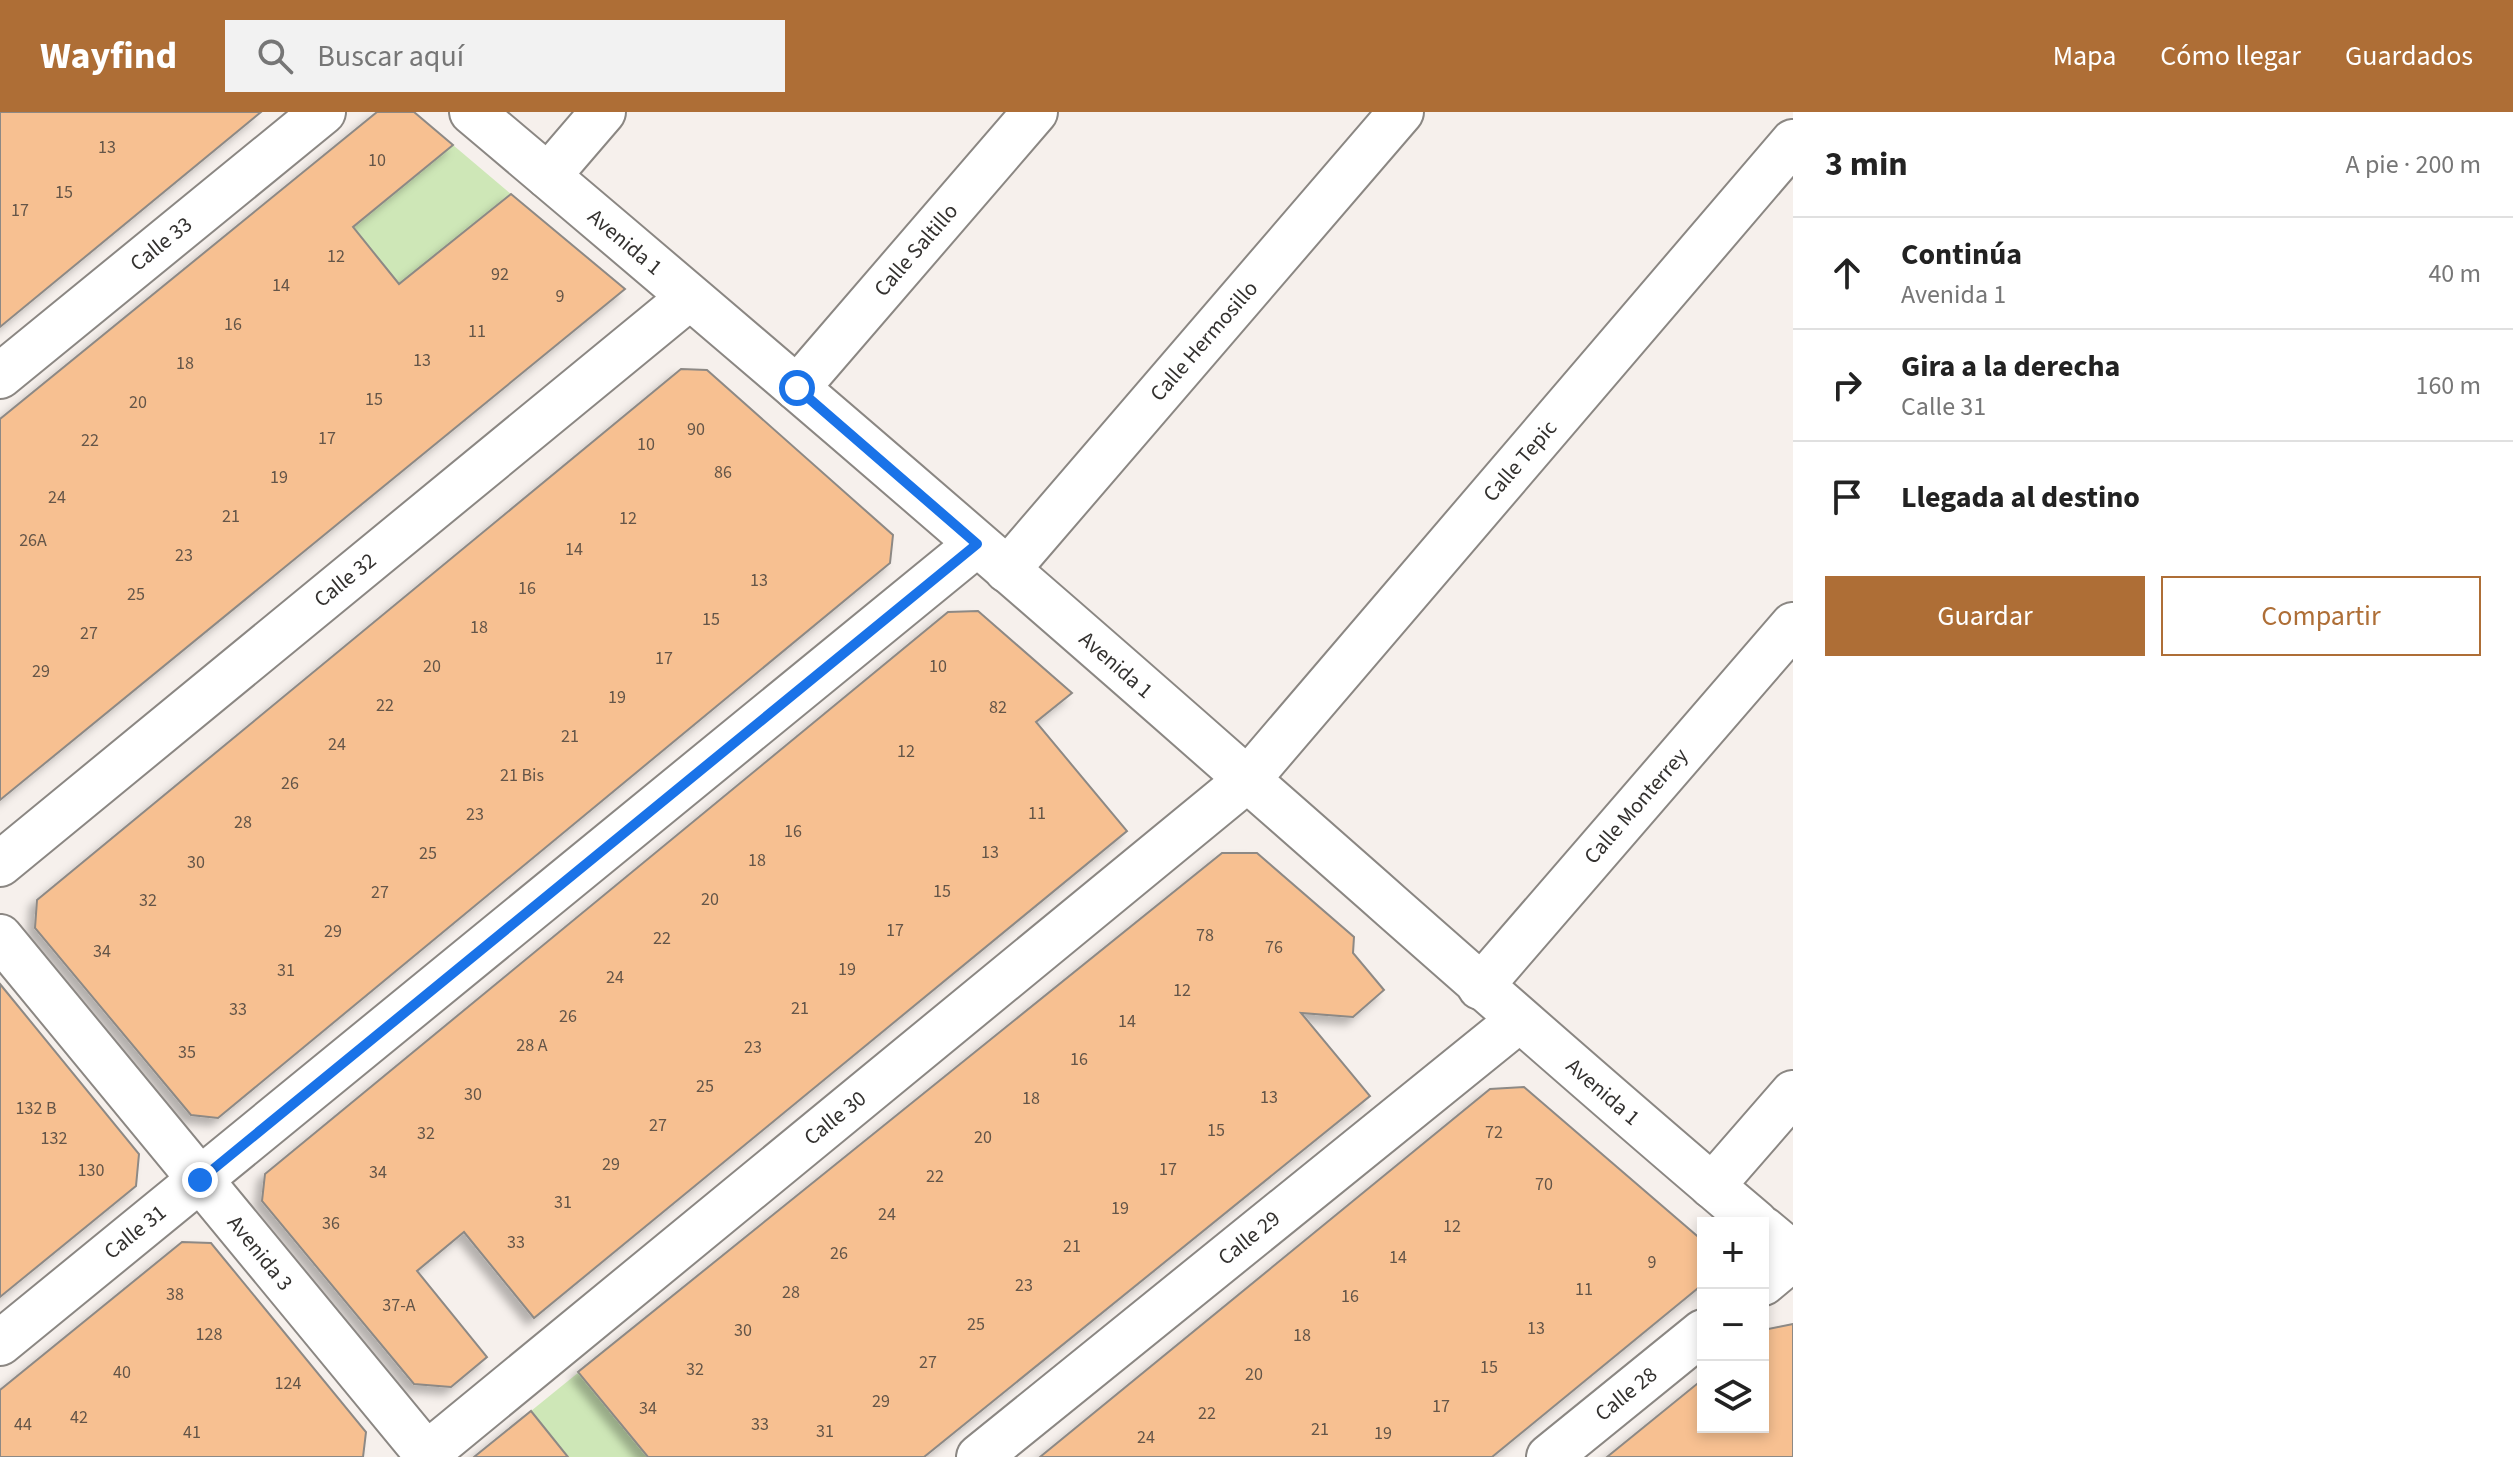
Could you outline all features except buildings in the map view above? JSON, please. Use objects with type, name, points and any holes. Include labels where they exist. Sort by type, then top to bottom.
[{"type":"street","name":"Calle 33","points":[[0,376],[323,112]]},
{"type":"street","name":"Avenida 1","points":[[472,112],[797,388],[1248,779],[1480,987],[1749,1217]]},
{"type":"street","points":[[548,176],[603,112]]},
{"type":"street","name":"Calle Saltillo","points":[[797,388],[1035,112]]},
{"type":"street","name":"Calle Hermosillo","points":[[992,557],[1401,112]]},
{"type":"street","name":"Calle Tepic","points":[[1248,779],[1793,142]]},
{"type":"street","name":"Calle 32","points":[[0,864],[690,297]]},
{"type":"street","name":"Calle 31","points":[[0,1343],[200,1180],[992,557]]},
{"type":"street","name":"Calle Monterrey","points":[[1480,987],[1793,625]]},
{"type":"street","name":"Calle 30","points":[[426,1456],[1248,779]]},
{"type":"street","name":"Avenida 3","points":[[0,937],[426,1456]]},
{"type":"street","name":"Calle 29","points":[[979,1457],[1519,1020]]},
{"type":"street","points":[[1712,1186],[1793,1093]]},
{"type":"street","points":[[1769,1234],[1793,1256],[1769,1278]]},
{"type":"street","name":"Calle 28","points":[[1549,1457],[1697,1337]]},
{"type":"green space","points":[[453,145],[511,194],[399,284],[353,227]]},
{"type":"green space","points":[[579,1372],[648,1457],[568,1457],[531,1411]]},
{"type":"route","points":[[200,1180],[977,544],[797,388]]}]
